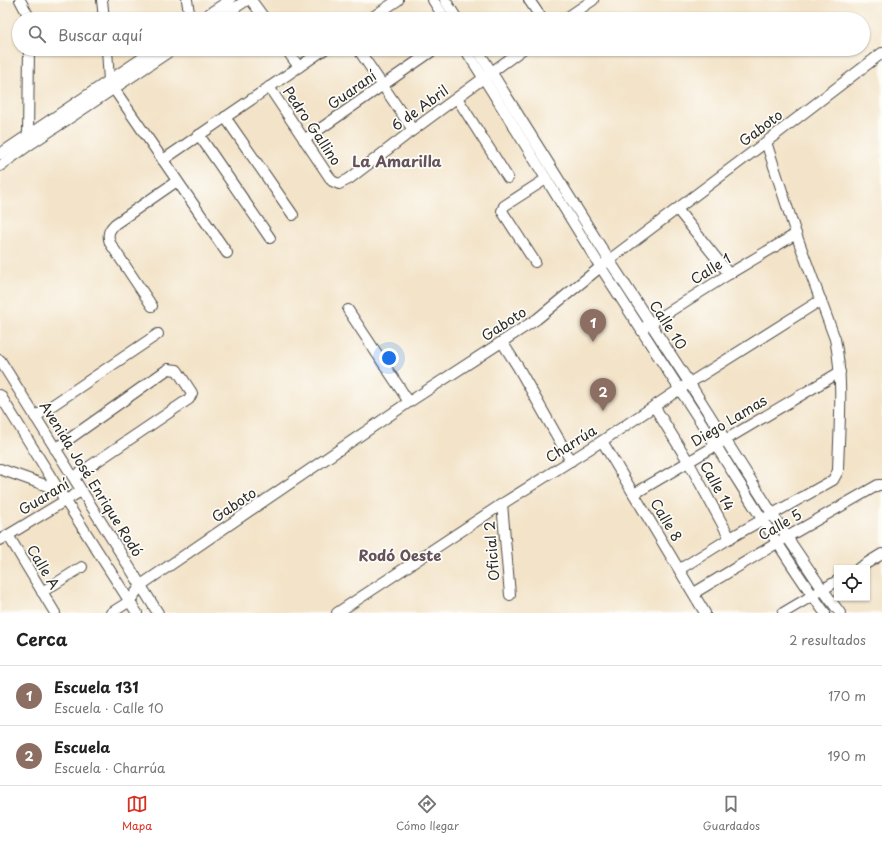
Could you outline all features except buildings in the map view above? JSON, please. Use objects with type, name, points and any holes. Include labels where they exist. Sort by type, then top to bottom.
[{"type":"street","points":[[20,0],[27,12]]},
{"type":"street","points":[[102,0],[103,12]]},
{"type":"street","points":[[187,0],[189,12]]},
{"type":"street","points":[[212,12],[230,0]]},
{"type":"street","points":[[229,12],[247,0]]},
{"type":"street","points":[[251,0],[260,12]]},
{"type":"street","points":[[380,12],[398,0]]},
{"type":"street","points":[[433,0],[441,12]]},
{"type":"street","points":[[445,0],[453,12]]},
{"type":"street","points":[[529,0],[537,12]]},
{"type":"street","points":[[575,12],[593,0]]},
{"type":"street","name":"Gaboto","points":[[130,601],[141,585],[409,402],[537,318],[609,260],[882,53]]},
{"type":"street","points":[[0,166],[30,139],[28,56]]},
{"type":"street","points":[[107,56],[112,85],[227,253]]},
{"type":"street","points":[[112,85],[147,56]]},
{"type":"street","points":[[0,154],[30,139],[112,85],[161,56]]},
{"type":"street","points":[[291,56],[298,67]]},
{"type":"street","points":[[163,160],[314,56]]},
{"type":"street","points":[[363,56],[413,130]]},
{"type":"street","name":"Guaraní","points":[[304,140],[426,56]]},
{"type":"street","name":"Calle 10","points":[[471,56],[488,75],[609,260],[680,389],[762,520],[812,596],[825,613]]},
{"type":"street","name":"Calle 10","points":[[480,56],[488,75],[546,179],[601,267],[690,384],[787,537],[840,613]]},
{"type":"street","name":"6 de Abril","points":[[332,181],[339,184],[349,179],[514,56]]},
{"type":"street","name":"Pedro Gallino","points":[[269,87],[332,181]]},
{"type":"street","points":[[457,98],[508,178]]},
{"type":"street","points":[[225,117],[292,215]]},
{"type":"street","points":[[199,135],[270,238]]},
{"type":"street","points":[[680,569],[730,538],[833,480],[838,471],[840,372],[835,339],[796,234],[766,142]]},
{"type":"street","points":[[535,262],[502,211],[504,206],[546,179]]},
{"type":"street","points":[[152,306],[110,242],[108,236],[110,229],[115,224],[177,181]]},
{"type":"street","points":[[677,209],[729,274]]},
{"type":"street","name":"Calle 1","points":[[646,326],[796,234]]},
{"type":"street","name":"Charrúa","points":[[337,613],[502,504],[821,300]]},
{"type":"street","points":[[348,310],[409,402]]},
{"type":"street","points":[[35,417],[158,334]]},
{"type":"street","points":[[502,342],[518,367],[571,461]]},
{"type":"street","name":"Avenida José Enrique Rodó","points":[[0,360],[158,613]]},
{"type":"street","points":[[55,449],[168,368],[177,370],[192,393],[189,399],[74,477]]},
{"type":"street","name":"Diego Lamas","points":[[634,494],[840,372]]},
{"type":"street","points":[[0,395],[58,490],[137,613]]},
{"type":"street","name":"Calle 14","points":[[654,406],[688,461],[730,538]]},
{"type":"street","name":"Calle 8","points":[[602,441],[706,613]]},
{"type":"street","points":[[0,469],[58,490]]},
{"type":"street","name":"Calle 5","points":[[694,593],[787,537],[878,485],[882,485]]},
{"type":"street","name":"Guaraní","points":[[4,537],[81,491]]},
{"type":"street","name":"Oficial 2","points":[[502,504],[510,595]]},
{"type":"street","name":"Calle A","points":[[4,537],[55,613]]},
{"type":"street","points":[[864,565],[882,554]]},
{"type":"street","points":[[42,592],[82,567]]},
{"type":"street","points":[[783,613],[834,583]]},
{"type":"street","points":[[111,613],[130,601]]},
{"type":"place","name":"Escuela 131","points":[[593,342]]},
{"type":"place","name":"Escuela","points":[[603,411]]},
{"type":"district","name":"La Amarilla","points":[[397,162]]},
{"type":"district","name":"Rodó Oeste","points":[[400,556]]}]
